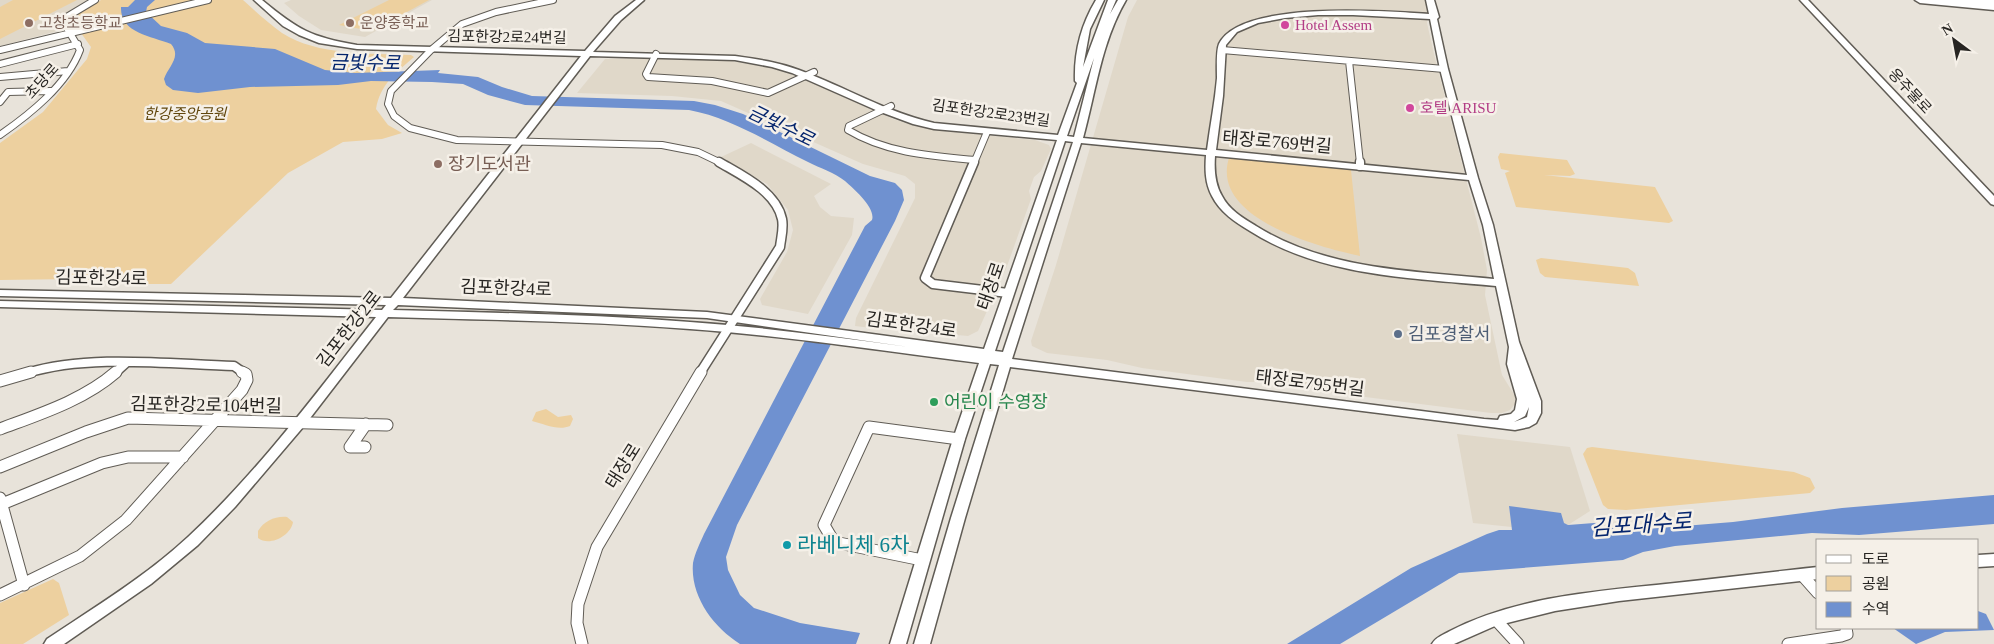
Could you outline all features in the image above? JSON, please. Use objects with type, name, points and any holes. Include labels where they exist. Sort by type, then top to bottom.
[{"type":"highway","points":[[1920,0],[1994,5]]},
{"type":"street","points":[[0,64],[78,44],[65,25],[65,18],[96,0]]},
{"type":"street","points":[[0,50],[208,0]]},
{"type":"street","name":"김포한강2로24번길","points":[[258,0],[294,29],[322,41],[373,48],[589,51]]},
{"type":"street","name":"김포한강2로24번길","points":[[270,0],[304,27],[328,37],[368,44],[433,48]]},
{"type":"street","points":[[433,48],[462,24],[477,17],[553,0]]},
{"type":"street","name":"김포한강2로","points":[[52,644],[146,580],[193,541],[230,503],[300,423],[589,51],[618,18],[640,0]]},
{"type":"street","points":[[1080,85],[1078,62],[1090,17],[1100,0]]},
{"type":"street","name":"태장로","points":[[898,644],[959,439],[1061,139],[1112,0]]},
{"type":"street","name":"태장로","points":[[922,644],[972,471],[1046,234],[1078,140],[1091,85],[1113,15],[1122,0]]},
{"type":"street","points":[[1091,85],[1104,66],[1118,22],[1130,0]]},
{"type":"street","name":"태장로795번길","points":[[1007,360],[1505,420],[1515,419],[1521,415],[1524,401],[1513,363],[1514,346],[1488,225],[1473,178],[1444,69],[1430,0]]},
{"type":"street","name":"옹주물로","points":[[1804,0],[1994,202]]},
{"type":"street","points":[[1434,17],[1324,9],[1293,10],[1260,16],[1240,26],[1224,39],[1222,50],[1212,153],[1212,184],[1222,204],[1246,226],[1280,245],[1338,264],[1500,283]]},
{"type":"street","name":"초당로","points":[[0,135],[29,114],[51,91],[80,54],[78,44]]},
{"type":"street","name":"태장로","points":[[433,48],[395,86],[389,97],[390,109],[394,116],[410,128],[440,138],[675,146],[698,152],[764,190],[782,218],[783,237],[775,255],[734,318],[597,547],[578,604],[577,623],[582,644]]},
{"type":"street","points":[[1222,50],[1444,69]]},
{"type":"street","name":"김포한강2로23번길","points":[[589,51],[734,58],[773,65],[810,74],[883,110],[922,124],[1061,139]]},
{"type":"street","name":"김포한강2로23번길","points":[[589,51],[730,53],[777,60],[891,106],[936,121],[1041,132],[1061,139]]},
{"type":"street","points":[[656,54],[646,74],[648,77],[720,82],[768,93],[810,74]]},
{"type":"street","points":[[1350,61],[1360,166]]},
{"type":"street","points":[[0,77],[68,70]]},
{"type":"street","points":[[0,92],[51,91]]},
{"type":"street","points":[[0,102],[8,92]]},
{"type":"street","points":[[891,106],[849,126],[848,130],[870,141],[894,148],[975,160]]},
{"type":"street","points":[[987,132],[925,274],[925,278],[933,284],[1008,293]]},
{"type":"street","name":"태장로769번길","points":[[1061,139],[1473,178]]},
{"type":"street","name":"김포한강4로","points":[[0,293],[393,302],[627,310],[734,318],[776,328],[1007,360]]},
{"type":"street","name":"김포한강4로","points":[[0,304],[531,317],[728,328],[776,328]]},
{"type":"street","points":[[0,381],[32,370],[65,363],[234,366],[246,374],[247,380],[242,390],[217,420],[126,520],[103,540],[80,556],[24,585],[0,595]]},
{"type":"street","points":[[0,429],[87,394],[112,377],[126,363]]},
{"type":"street","name":"김포한강2로104번길","points":[[0,467],[86,432],[128,418],[387,425]]},
{"type":"street","points":[[365,447],[350,447],[366,424]]},
{"type":"street","points":[[922,560],[834,542],[824,525],[869,427],[959,439]]},
{"type":"street","points":[[24,585],[1,501],[102,463],[128,457],[183,457]]},
{"type":"street","points":[[1979,561],[1994,560]]},
{"type":"street","points":[[1440,644],[1496,620],[1560,605],[1816,574]]},
{"type":"street","points":[[1802,575],[1816,591]]},
{"type":"street","points":[[1496,620],[1518,644]]},
{"type":"street","points":[[1788,644],[1841,636],[1847,634],[1846,629]]},
{"type":"shaded area","name":"고창초등학교","points":[[0,0],[90,0],[60,17],[57,22],[58,30],[0,46]]},
{"type":"shaded area","name":"운양중학교","points":[[291,0],[432,0],[365,37],[321,30],[299,16],[284,3]]},
{"type":"shaded area","points":[[1137,0],[1427,0],[1429,11],[1427,23],[1434,54],[1481,238],[1487,270],[1485,295],[1502,375],[1515,396],[1515,404],[1510,410],[1502,413],[1491,413],[1334,393],[1311,387],[1269,382],[1247,382],[1142,368],[1107,360],[1047,353],[1032,346],[1031,341],[1056,265],[1128,17]]},
{"type":"shaded area","points":[[663,57],[726,60],[767,67],[794,75],[893,119],[915,126],[943,131],[1035,140],[1049,145],[1051,149],[1041,171],[1034,177],[1029,191],[1031,199],[1006,269],[978,331],[968,336],[909,329],[880,329],[855,326],[856,318],[915,198],[915,184],[905,176],[863,164],[721,101],[672,96],[577,93],[605,59]]},
{"type":"shaded area","points":[[751,143],[831,184],[814,196],[820,207],[831,216],[854,218],[852,235],[808,314],[762,305],[760,299],[787,252],[793,230],[788,210],[767,184],[721,157]]},
{"type":"shaded area","points":[[1457,434],[1570,447],[1590,511],[1568,525],[1509,506],[1512,527],[1473,523]]},
{"type":"green space","points":[[13,0],[77,0],[0,39],[0,7]]},
{"type":"green space","name":"한강중앙공원","points":[[101,0],[243,0],[282,33],[312,46],[345,52],[411,55],[414,57],[390,79],[381,92],[376,109],[388,125],[402,133],[382,139],[343,142],[288,173],[171,284],[139,284],[112,280],[75,279],[0,280],[0,143],[43,112],[87,59],[91,47],[71,19]]},
{"type":"green space","points":[[389,0],[429,0],[372,31],[339,25]]},
{"type":"green space","points":[[1500,153],[1567,160],[1575,174],[1570,176],[1544,175],[1655,187],[1673,221],[1669,223],[1516,207],[1505,173],[1510,171],[1501,169],[1498,157]]},
{"type":"green space","points":[[1229,158],[1351,170],[1360,256],[1295,237],[1251,213],[1236,197],[1227,179]]},
{"type":"green space","points":[[1541,258],[1628,268],[1635,273],[1639,286],[1545,277],[1540,273],[1536,260]]},
{"type":"green space","points":[[546,409],[558,417],[571,415],[573,419],[570,426],[561,428],[532,421],[536,412]]},
{"type":"green space","points":[[1592,447],[1794,472],[1810,478],[1815,488],[1810,493],[1626,510],[1608,509],[1603,505],[1583,454],[1587,448]]},
{"type":"green space","points":[[278,517],[287,517],[293,522],[284,536],[273,541],[258,538],[260,527]]},
{"type":"green space","points":[[53,579],[59,583],[69,615],[23,644],[0,644],[0,603]]},
{"type":"water","points":[[135,0],[155,0],[147,7],[146,12],[161,26],[187,33],[205,43],[275,49],[325,70],[355,73],[440,70],[438,73],[478,77],[532,96],[694,101],[715,105],[743,114],[870,176],[895,183],[902,190],[904,200],[895,221],[737,525],[726,557],[728,570],[740,595],[754,608],[800,623],[860,633],[856,644],[740,644],[721,629],[705,610],[699,599],[693,575],[694,559],[704,534],[865,226],[872,220],[868,204],[849,184],[832,173],[735,125],[689,110],[525,105],[488,95],[463,84],[432,82],[371,81],[338,85],[250,87],[198,93],[173,90],[166,85],[164,79],[175,58],[174,49],[171,44],[146,36],[131,28],[122,16],[121,7],[128,7]]},
{"type":"water","points":[[1994,495],[1994,524],[1859,535],[1812,533],[1675,546],[1643,552],[1623,560],[1459,573],[1340,644],[1287,644],[1411,568],[1487,534],[1499,530],[1512,530],[1509,506],[1561,513],[1564,523],[1568,525],[1594,523],[1622,531],[1733,522],[1842,508]]},
{"type":"water","points":[[1979,611],[1986,614],[1994,630],[1945,632],[1916,644],[1894,629],[1979,629]]},
{"type":"place","name":"고창초등학교","points":[[29,23]]},
{"type":"place","name":"운양중학교","points":[[350,23]]},
{"type":"place","name":"Hotel Assem","points":[[1285,25]]},
{"type":"place","name":"호텔 ARISU","points":[[1410,108]]},
{"type":"place","name":"장기도서관","points":[[438,164]]},
{"type":"place","name":"김포경찰서","points":[[1398,334]]},
{"type":"place","name":"어린이 수영장","points":[[934,402]]},
{"type":"place","name":"라베니체 6차","points":[[787,545]]},
{"type":"water label","name":"금빛수로","points":[[365,62]]},
{"type":"water label","name":"금빛수로","points":[[781,125]]},
{"type":"water label","name":"김포대수로","points":[[1641,524]]}]
